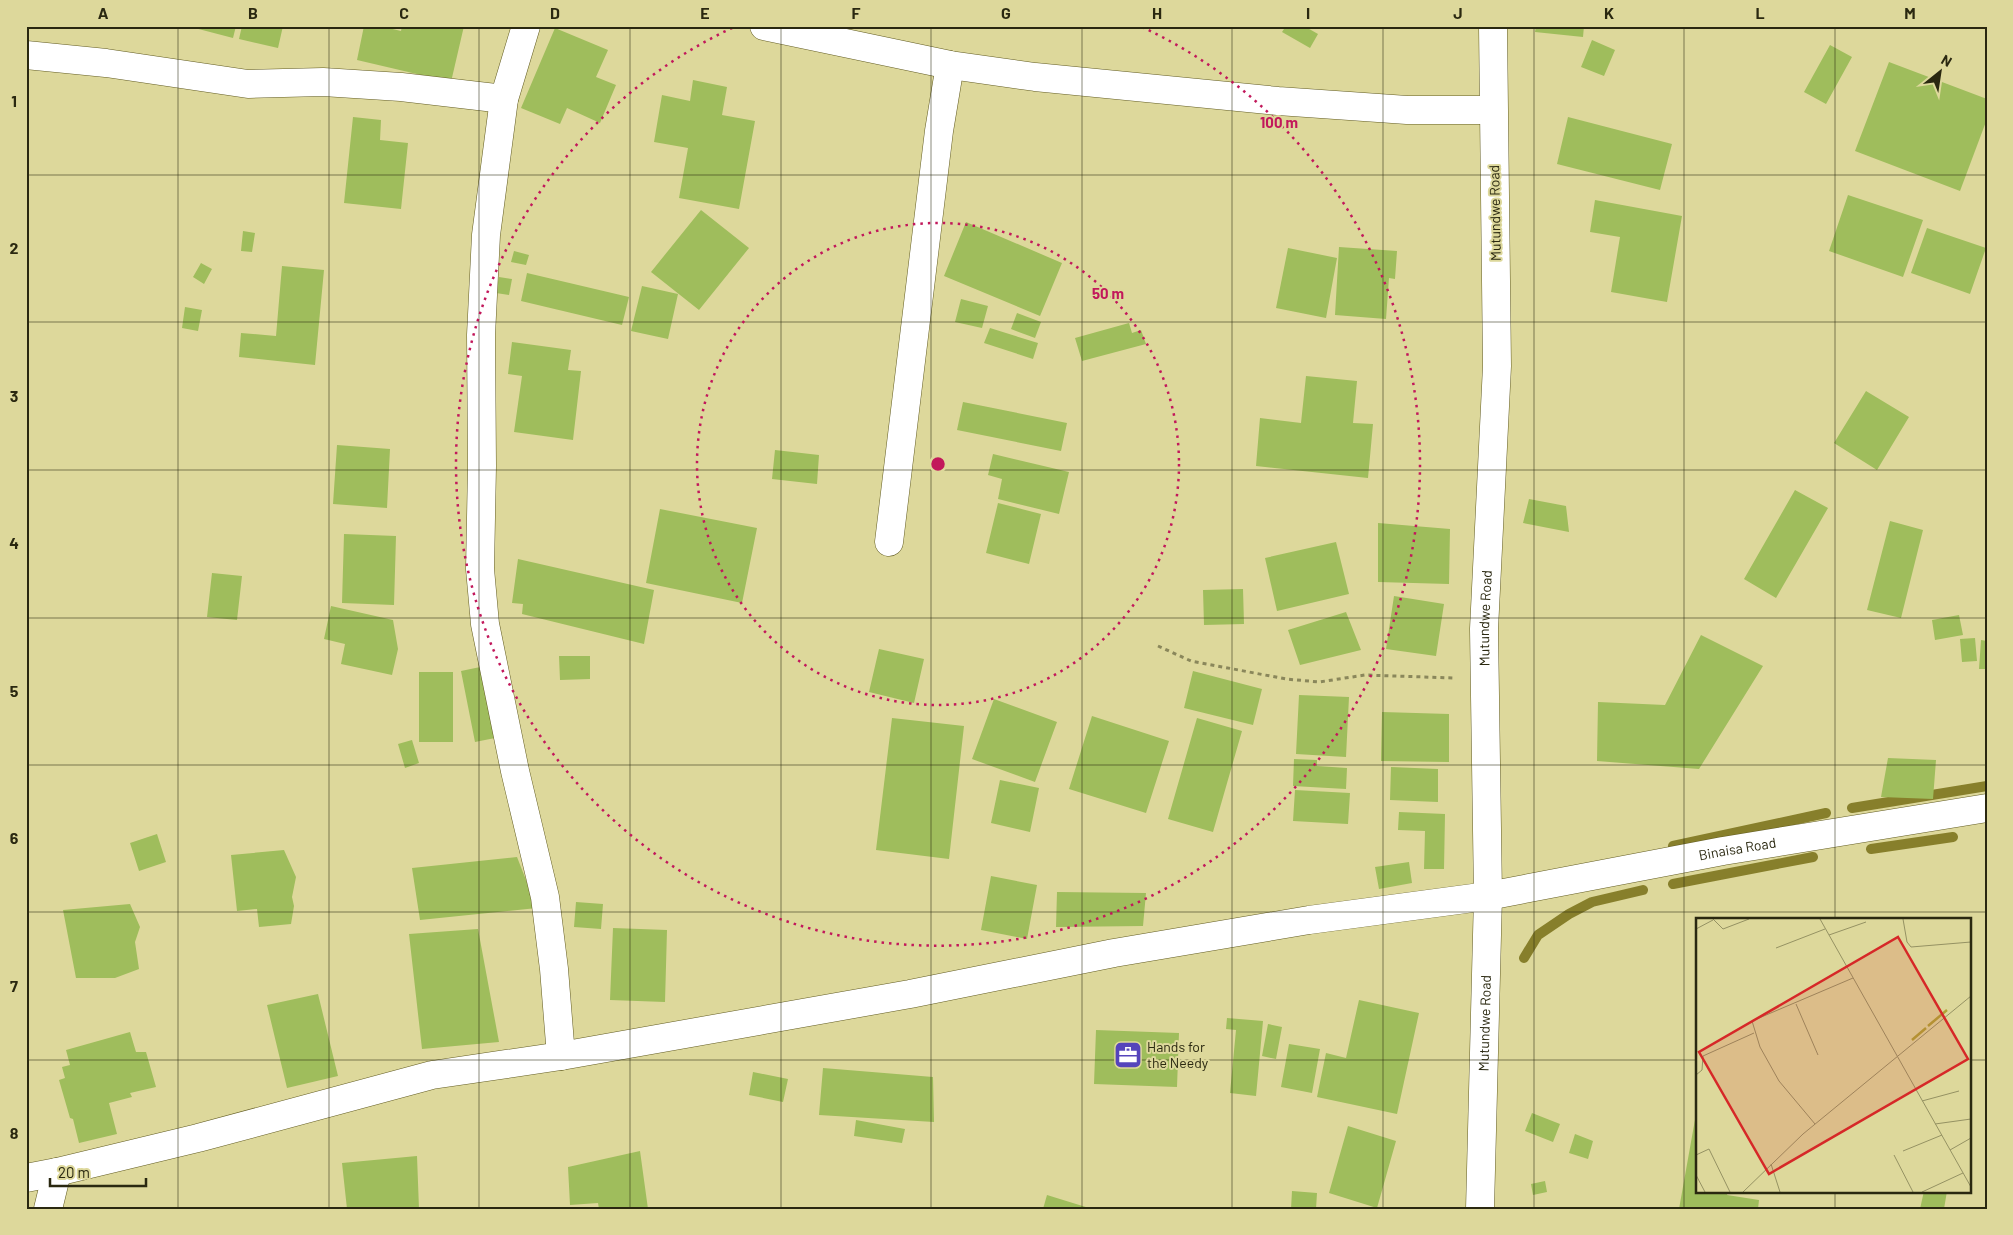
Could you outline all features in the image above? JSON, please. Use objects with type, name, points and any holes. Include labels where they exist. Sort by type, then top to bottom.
[{"type":"street","points":[[526,26],[504,99],[486,235],[481,335],[482,474],[480,569],[485,624],[515,771],[545,897],[554,970],[561,1056]]},
{"type":"street","points":[[764,26],[950,65],[1035,77],[1269,100],[1407,110],[1494,110]]},
{"type":"street","name":"Mutundwe Road","points":[[1480,1209],[1488,896],[1485,619],[1497,366],[1493,26]]},
{"type":"street","points":[[26,55],[106,63],[248,84],[342,83],[401,86],[504,99]]},
{"type":"street","points":[[889,542],[939,130],[950,65]]},
{"type":"street","name":"Binaisa Road","points":[[26,1178],[198,1138],[432,1075],[561,1056],[910,994],[1134,950],[1309,920],[1488,896],[1723,851],[1987,808]]},
{"type":"street","points":[[48,1209],[57,1172]]},
{"type":"path","points":[[1158,646],[1191,661],[1286,679],[1318,682],[1365,675],[1485,681]]},
{"type":"building","points":[[187,26],[236,26],[233,38]]},
{"type":"building","points":[[242,26],[283,26],[278,48],[239,39]]},
{"type":"building","points":[[364,26],[380,26],[401,31],[402,26],[464,26],[451,82],[357,60]]},
{"type":"building","points":[[1286,26],[1304,26],[1318,34],[1310,48],[1282,32]]},
{"type":"building","points":[[1536,26],[1584,26],[1583,37],[1535,32]]},
{"type":"building","points":[[555,28],[608,50],[596,77],[616,85],[600,123],[567,108],[560,124],[521,108]]},
{"type":"building","points":[[1592,40],[1615,50],[1604,76],[1581,67]]},
{"type":"building","points":[[1830,45],[1852,57],[1826,104],[1804,92]]},
{"type":"building","points":[[1889,62],[1987,99],[1987,119],[1960,191],[1855,151]]},
{"type":"building","points":[[693,80],[727,87],[722,115],[755,121],[739,209],[679,198],[688,148],[654,142],[662,95],[690,101]]},
{"type":"building","points":[[353,117],[381,120],[380,140],[408,143],[401,209],[344,203]]},
{"type":"building","points":[[1568,117],[1672,144],[1660,190],[1557,164]]},
{"type":"building","points":[[1848,195],[1923,220],[1903,277],[1829,251]]},
{"type":"building","points":[[1595,200],[1682,216],[1667,302],[1611,292],[1620,237],[1590,232]]},
{"type":"building","points":[[701,210],[749,248],[699,310],[651,272]]},
{"type":"building","points":[[966,222],[1062,263],[1040,316],[944,276]]},
{"type":"building","points":[[1927,228],[1986,248],[1970,294],[1911,273]]},
{"type":"building","points":[[243,231],[255,233],[252,252],[241,251]]},
{"type":"building","points":[[1339,247],[1397,251],[1395,279],[1389,278],[1386,319],[1335,315]]},
{"type":"building","points":[[1288,248],[1337,258],[1326,318],[1276,308]]},
{"type":"building","points":[[514,251],[529,255],[526,265],[511,262]]},
{"type":"building","points":[[201,263],[212,269],[204,284],[193,277]]},
{"type":"building","points":[[282,266],[324,270],[315,365],[239,357],[241,333],[276,336]]},
{"type":"building","points":[[527,273],[629,297],[622,325],[521,301]]},
{"type":"building","points":[[499,277],[512,279],[509,295],[496,293]]},
{"type":"building","points":[[642,286],[678,294],[668,339],[631,331]]},
{"type":"building","points":[[961,299],[988,306],[982,328],[955,322]]},
{"type":"building","points":[[185,307],[202,310],[198,331],[182,328]]},
{"type":"building","points":[[1017,313],[1041,322],[1035,338],[1011,329]]},
{"type":"building","points":[[1129,323],[1132,333],[1141,330],[1146,344],[1082,361],[1075,338]]},
{"type":"building","points":[[990,328],[1038,343],[1033,359],[984,343]]},
{"type":"building","points":[[512,342],[571,350],[568,370],[581,371],[573,440],[514,432],[522,376],[508,374]]},
{"type":"building","points":[[1306,376],[1357,381],[1353,423],[1373,424],[1368,478],[1256,466],[1260,418],[1301,423]]},
{"type":"building","points":[[1866,391],[1909,417],[1877,470],[1834,443]]},
{"type":"building","points":[[963,402],[1067,423],[1061,451],[957,430]]},
{"type":"building","points":[[337,445],[390,449],[387,508],[333,504]]},
{"type":"building","points":[[775,450],[819,455],[817,484],[772,479]]},
{"type":"building","points":[[993,454],[1069,472],[1059,514],[998,499],[1002,479],[988,475]]},
{"type":"building","points":[[1795,490],[1828,508],[1776,598],[1744,579]]},
{"type":"building","points":[[1529,499],[1566,506],[1569,532],[1523,523]]},
{"type":"building","points":[[998,503],[1041,514],[1029,564],[986,553]]},
{"type":"building","points":[[660,509],[757,528],[742,603],[646,583]]},
{"type":"building","points":[[1890,521],[1923,530],[1901,618],[1867,610]]},
{"type":"building","points":[[1378,523],[1450,529],[1449,584],[1378,582]]},
{"type":"building","points":[[344,534],[396,536],[394,605],[342,603]]},
{"type":"building","points":[[1336,542],[1349,594],[1277,611],[1265,558]]},
{"type":"building","points":[[518,559],[654,590],[644,644],[522,614],[523,604],[512,603]]},
{"type":"building","points":[[212,573],[242,576],[237,620],[207,617]]},
{"type":"building","points":[[1243,589],[1244,624],[1204,625],[1203,590]]},
{"type":"building","points":[[1394,596],[1444,604],[1436,656],[1386,649]]},
{"type":"building","points":[[331,606],[393,620],[398,649],[392,675],[341,664],[345,644],[324,639]]},
{"type":"building","points":[[1346,612],[1361,650],[1300,665],[1288,630]]},
{"type":"building","points":[[1959,615],[1963,635],[1935,640],[1932,620]]},
{"type":"building","points":[[1701,635],[1763,666],[1699,769],[1597,761],[1598,702],[1665,705]]},
{"type":"building","points":[[1975,638],[1977,661],[1962,662],[1960,639]]},
{"type":"building","points":[[1981,640],[1987,641],[1987,669],[1979,669]]},
{"type":"building","points":[[879,649],[924,659],[914,703],[869,692]]},
{"type":"building","points":[[559,656],[590,656],[590,679],[560,680]]},
{"type":"building","points":[[485,666],[500,737],[475,742],[461,671]]},
{"type":"building","points":[[1193,671],[1262,689],[1253,725],[1184,708]]},
{"type":"building","points":[[419,672],[453,672],[453,742],[419,742]]},
{"type":"building","points":[[1299,695],[1349,697],[1346,757],[1296,754]]},
{"type":"building","points":[[994,699],[1057,722],[1035,782],[972,759]]},
{"type":"building","points":[[1382,712],[1449,714],[1449,762],[1381,761]]},
{"type":"building","points":[[1092,716],[1169,741],[1146,813],[1069,789]]},
{"type":"building","points":[[892,718],[964,726],[949,859],[876,850]]},
{"type":"building","points":[[1197,718],[1242,731],[1213,832],[1168,819]]},
{"type":"building","points":[[412,740],[419,763],[405,768],[398,744]]},
{"type":"building","points":[[1888,758],[1936,760],[1933,799],[1881,797]]},
{"type":"building","points":[[1294,759],[1317,760],[1317,766],[1347,768],[1346,789],[1293,786]]},
{"type":"building","points":[[1391,767],[1438,769],[1438,802],[1390,800]]},
{"type":"building","points":[[1000,780],[1039,788],[1030,832],[991,823]]},
{"type":"building","points":[[1295,790],[1350,793],[1348,824],[1293,821]]},
{"type":"building","points":[[1399,812],[1445,814],[1444,869],[1424,869],[1425,831],[1398,830]]},
{"type":"building","points":[[157,834],[166,862],[139,871],[130,843]]},
{"type":"building","points":[[284,850],[296,877],[292,897],[294,906],[291,924],[259,927],[257,909],[237,911],[231,855]]},
{"type":"building","points":[[517,857],[537,908],[420,920],[412,868]]},
{"type":"building","points":[[1409,862],[1412,883],[1379,889],[1375,867]]},
{"type":"building","points":[[991,876],[1037,885],[1027,939],[981,930]]},
{"type":"building","points":[[1057,892],[1146,893],[1143,926],[1056,927]]},
{"type":"building","points":[[576,902],[603,904],[601,929],[574,927]]},
{"type":"building","points":[[130,904],[140,927],[135,942],[139,969],[115,978],[76,978],[63,910]]},
{"type":"building","points":[[613,928],[667,930],[665,1002],[610,1000]]},
{"type":"building","points":[[478,929],[499,1042],[422,1049],[409,934]]},
{"type":"building","points":[[318,994],[338,1076],[287,1088],[267,1005]]},
{"type":"building","points":[[1359,1000],[1419,1013],[1397,1114],[1317,1097],[1326,1053],[1346,1058]]},
{"type":"building","points":[[1227,1018],[1263,1021],[1256,1096],[1230,1093],[1236,1030],[1226,1029]]},
{"type":"building","points":[[1268,1024],[1282,1027],[1276,1059],[1262,1056]]},
{"type":"building","points":[[1096,1030],[1179,1033],[1177,1087],[1094,1084]]},
{"type":"building","points":[[130,1032],[136,1052],[146,1052],[156,1087],[130,1093],[132,1097],[109,1103],[117,1134],[79,1143],[73,1119],[70,1118],[59,1080],[65,1078],[62,1067],[70,1065],[66,1050]]},
{"type":"building","points":[[1289,1044],[1320,1049],[1312,1093],[1281,1087]]},
{"type":"building","points":[[823,1068],[933,1077],[934,1122],[819,1115]]},
{"type":"building","points":[[753,1072],[788,1079],[783,1102],[749,1095]]},
{"type":"building","points":[[1532,1113],[1560,1124],[1553,1142],[1525,1131]]},
{"type":"building","points":[[1696,1114],[1696,1192],[1728,1192],[1727,1195],[1759,1200],[1758,1209],[1679,1209]]},
{"type":"building","points":[[856,1120],[905,1129],[902,1143],[854,1136]]},
{"type":"building","points":[[1348,1126],[1396,1141],[1377,1208],[1329,1193]]},
{"type":"building","points":[[1575,1134],[1593,1141],[1588,1159],[1569,1153]]},
{"type":"building","points":[[640,1151],[648,1209],[599,1209],[598,1203],[570,1205],[568,1167]]},
{"type":"building","points":[[417,1156],[419,1209],[347,1209],[342,1163]]},
{"type":"building","points":[[1545,1181],[1547,1192],[1533,1195],[1531,1184]]},
{"type":"building","points":[[1292,1191],[1317,1193],[1316,1209],[1291,1209]]},
{"type":"building","points":[[1924,1192],[1947,1192],[1944,1209],[1920,1209]]},
{"type":"building","points":[[1047,1195],[1089,1208],[1089,1209],[1043,1209]]},
{"type":"waterway","points":[[1852,808],[1987,786]]},
{"type":"waterway","points":[[1673,846],[1826,813]]},
{"type":"waterway","points":[[1871,849],[1953,837]]},
{"type":"waterway","points":[[1673,884],[1813,857]]},
{"type":"waterway","points":[[1524,958],[1538,935],[1569,914],[1592,902],[1643,890]]},
{"type":"place","name":"Hands for the Needy","points":[[1128,1055]]}]
